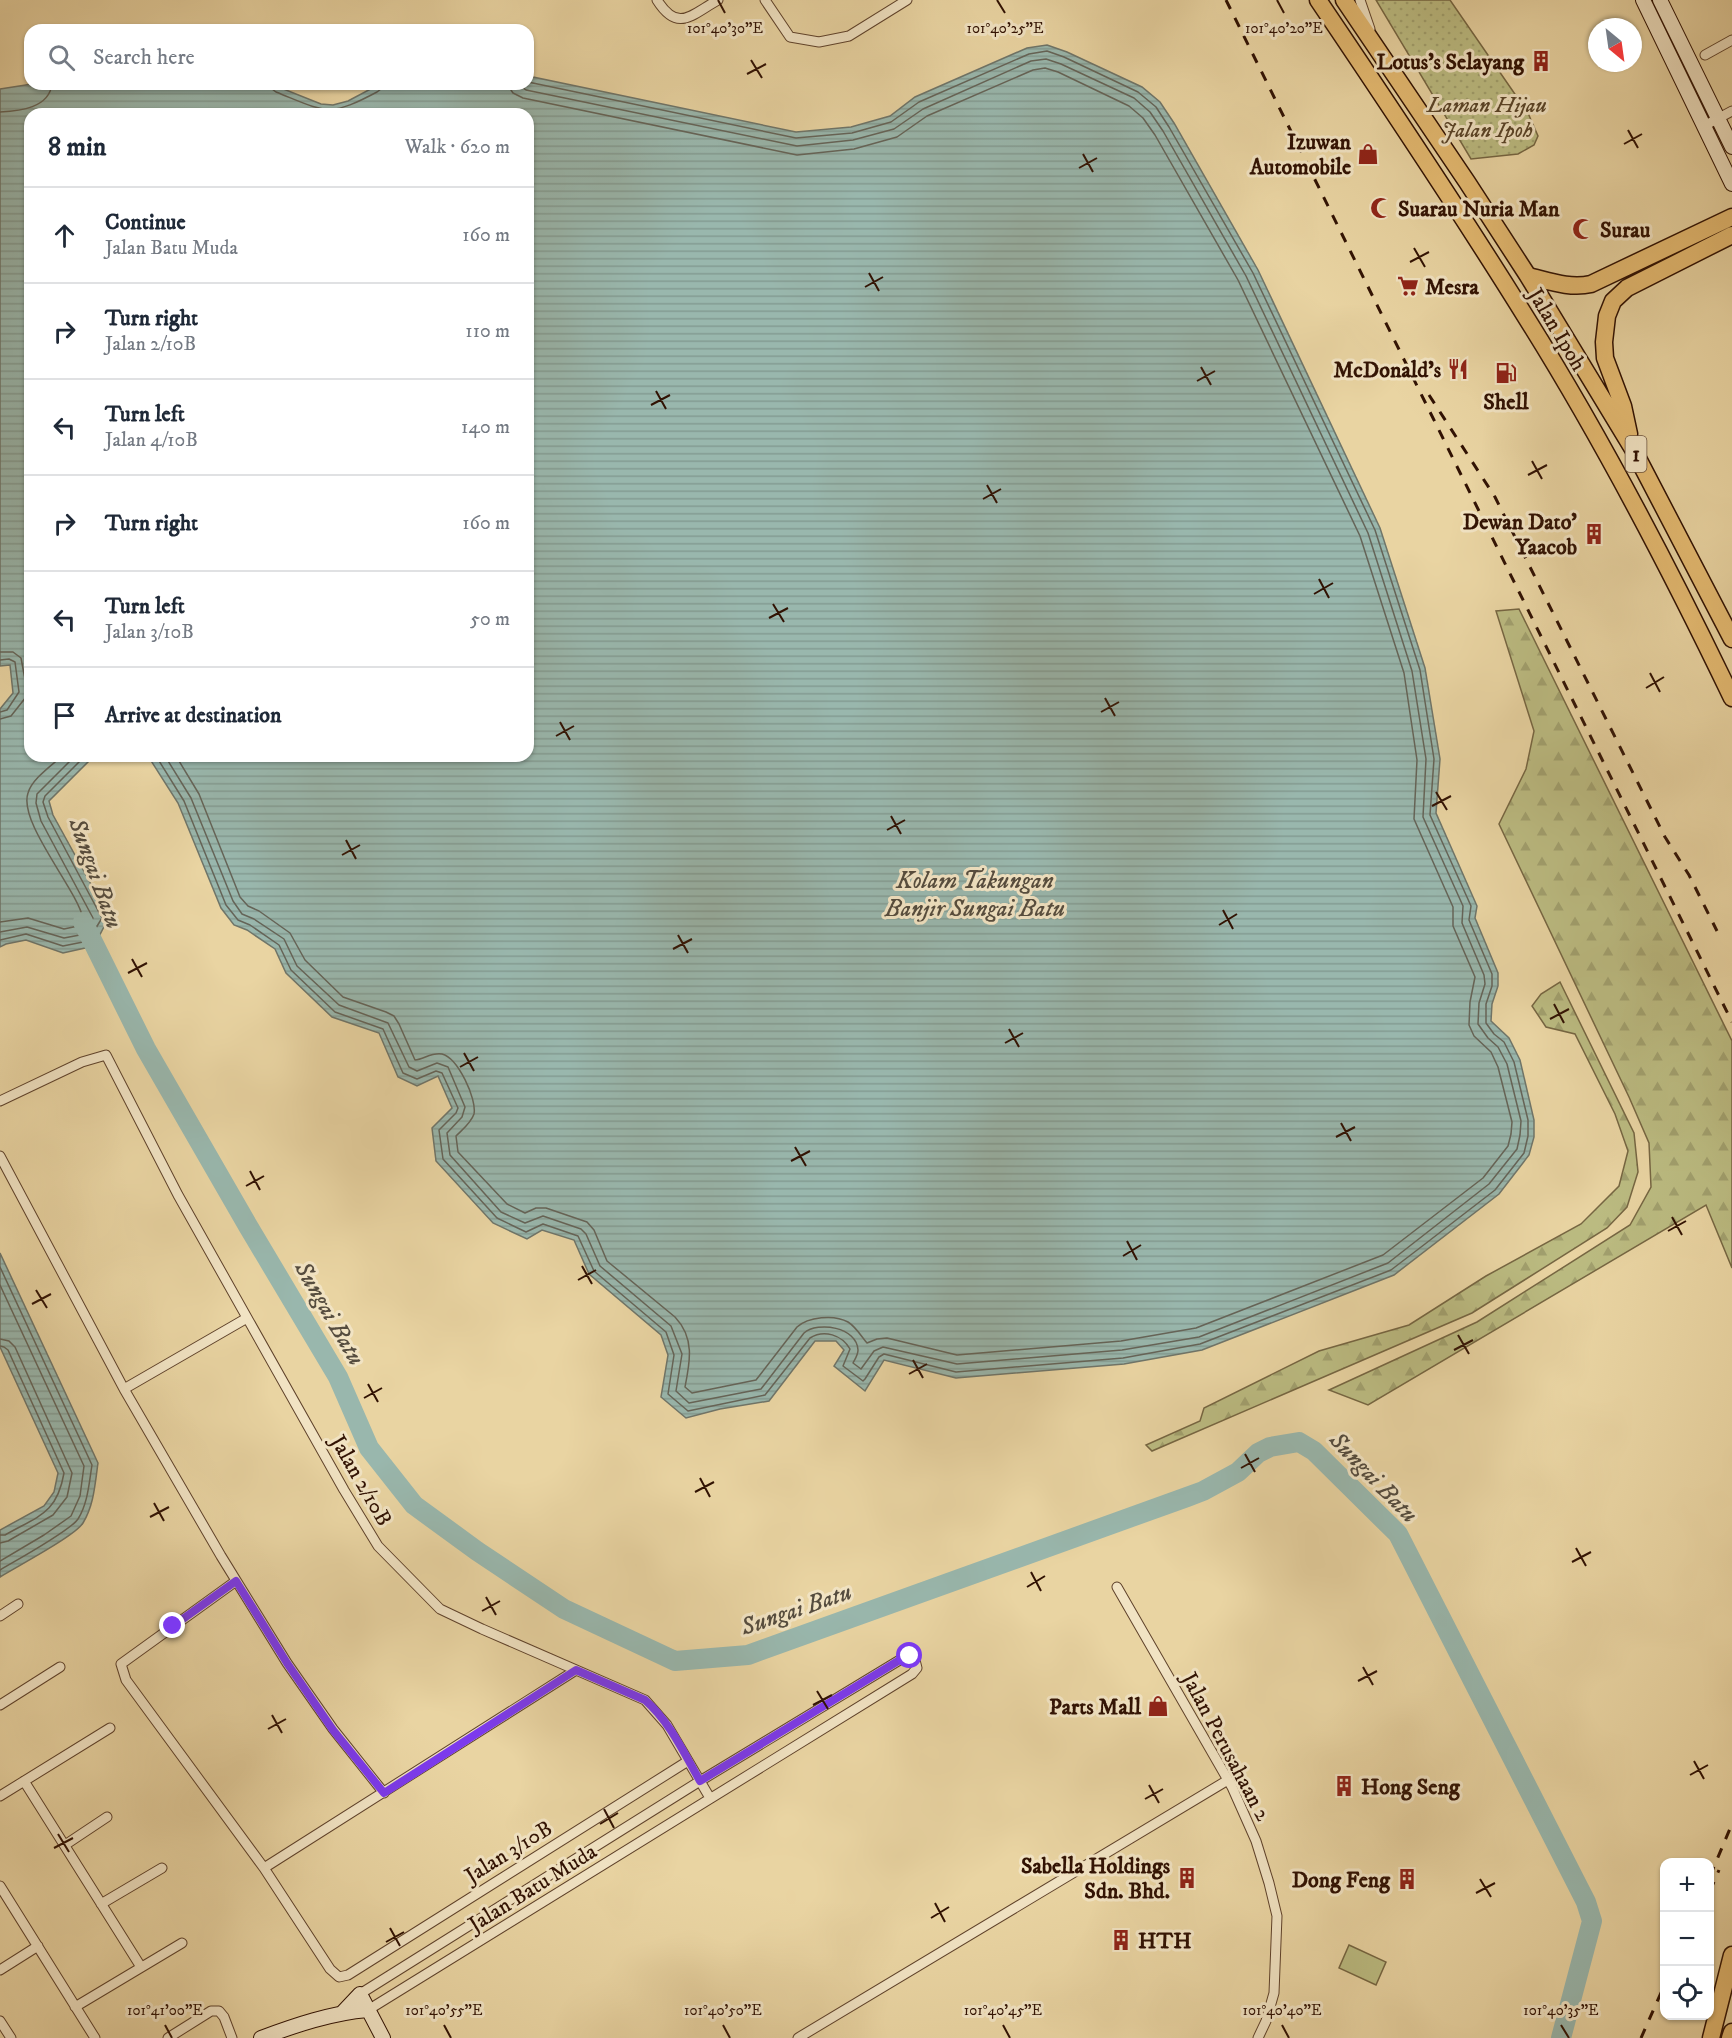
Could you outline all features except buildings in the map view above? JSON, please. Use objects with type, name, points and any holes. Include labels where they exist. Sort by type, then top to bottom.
[{"type":"highway","name":"Jalan Ipoh","points":[[1318,0],[1425,159],[1527,319],[1620,480],[1679,590],[1732,698]]},
{"type":"highway","name":"Jalan Ipoh","points":[[1344,0],[1528,276],[1633,449],[1732,639]]},
{"type":"highway","points":[[1528,276],[1569,286],[1592,284],[1732,217]]},
{"type":"highway","points":[[1633,449],[1623,406],[1605,358],[1606,316],[1613,301],[1627,288],[1732,235]]},
{"type":"highway","points":[[1711,2038],[1732,1955]]},
{"type":"highway","points":[[1730,2038],[1732,2032]]},
{"type":"street","points":[[657,0],[666,14],[675,19],[684,19],[718,0]]},
{"type":"street","points":[[765,0],[790,37],[819,42],[849,36],[907,0]]},
{"type":"street","points":[[1360,0],[1377,49]]},
{"type":"street","points":[[1643,0],[1732,184]]},
{"type":"street","points":[[1660,0],[1732,147]]},
{"type":"street","points":[[1705,55],[1732,40]]},
{"type":"street","points":[[1704,126],[1732,111]]},
{"type":"street","name":"Jalan 2/10B","points":[[0,1101],[82,1062],[106,1055],[178,1195],[344,1491],[378,1546],[440,1609],[645,1700],[667,1725],[710,1798]]},
{"type":"street","points":[[0,1156],[124,1389],[236,1581],[287,1663],[333,1730],[384,1793]]},
{"type":"street","points":[[124,1389],[247,1318]]},
{"type":"street","points":[[236,1581],[121,1664],[126,1680],[264,1868],[576,1670]]},
{"type":"street","name":"Jalan Perusahaan 2","points":[[1117,1587],[1228,1780],[1256,1841],[1277,1916],[1274,1993],[1266,2021],[1258,2038]]},
{"type":"street","points":[[0,1616],[18,1604]]},
{"type":"street","name":"Jalan Batu Muda","points":[[360,1994],[700,1781],[903,1658],[910,1656],[915,1660],[917,1668],[912,1674],[368,2010]]},
{"type":"street","points":[[0,1705],[60,1667]]},
{"type":"street","points":[[0,1796],[110,1728]]},
{"type":"street","name":"Jalan 3/10B","points":[[264,1868],[334,1974],[339,1977],[348,1975],[688,1761]]},
{"type":"street","points":[[798,2038],[1228,1780]]},
{"type":"street","points":[[24,1781],[141,1967]]},
{"type":"street","points":[[65,1845],[107,1818]]},
{"type":"street","points":[[101,1904],[162,1868]]},
{"type":"street","points":[[0,1886],[95,2038]]},
{"type":"street","points":[[75,2007],[182,1943]]},
{"type":"street","points":[[0,1970],[38,1946]]},
{"type":"street","points":[[343,2012],[360,1994],[382,2038]]},
{"type":"street","points":[[261,2038],[343,2012],[368,2010]]},
{"type":"street","points":[[168,2038],[211,2011],[219,2011],[224,2016],[232,2038]]},
{"type":"street","points":[[0,2021],[11,2038]]},
{"type":"green space","name":"Laman Hijau Jalan Ipoh","points":[[1376,0],[1450,0],[1528,113],[1538,136],[1534,145],[1518,154],[1471,159]]},
{"type":"green space","points":[[1519,609],[1732,1041],[1732,1268],[1706,1205],[1368,1405],[1329,1390],[1477,1322],[1630,1225],[1651,1187],[1649,1143],[1499,824],[1526,769],[1534,731],[1496,611]]},
{"type":"green space","points":[[1560,982],[1634,1133],[1638,1172],[1627,1207],[1607,1228],[1472,1313],[1152,1451],[1146,1445],[1200,1421],[1204,1408],[1319,1351],[1409,1325],[1486,1276],[1581,1224],[1619,1186],[1628,1151],[1615,1114],[1575,1034],[1546,1027],[1532,1006],[1541,994]]},
{"type":"green space","points":[[1349,1945],[1386,1962],[1376,1985],[1339,1968]]},
{"type":"water","name":"Kolam Takungan Banjir Sungai Batu","points":[[1047,45],[1067,52],[1142,87],[1160,102],[1258,270],[1380,528],[1425,668],[1440,759],[1436,813],[1477,906],[1475,918],[1498,973],[1498,986],[1492,1004],[1491,1021],[1509,1038],[1520,1060],[1534,1120],[1534,1137],[1529,1155],[1499,1194],[1394,1275],[1202,1350],[1124,1364],[956,1378],[884,1360],[865,1391],[834,1366],[844,1350],[836,1341],[815,1341],[769,1401],[720,1409],[686,1418],[661,1397],[668,1355],[661,1335],[589,1274],[574,1240],[542,1230],[527,1239],[493,1223],[436,1161],[432,1128],[452,1108],[438,1076],[417,1086],[398,1077],[379,1033],[332,1017],[286,973],[275,949],[247,930],[234,925],[221,908],[178,803],[152,762],[534,762],[534,108],[24,108],[24,762],[88,762],[49,801],[53,815],[109,917],[94,946],[63,953],[26,940],[0,947],[0,709],[13,693],[10,665],[0,666],[0,89],[24,85],[24,90],[286,90],[321,104],[333,105],[348,101],[369,90],[534,90],[534,77],[796,132],[851,127],[890,116],[915,97],[1027,48]]},
{"type":"water","points":[[0,1253],[98,1463],[92,1502],[87,1516],[78,1529],[0,1577],[0,1530],[44,1506],[54,1492],[58,1473],[0,1347]]},
{"type":"waterway","name":"Sungai Batu","points":[[83,922],[146,1049],[338,1377],[369,1448],[414,1505],[477,1551],[564,1609],[675,1661],[748,1655],[1203,1491],[1238,1472],[1258,1453],[1270,1447],[1299,1442],[1314,1451],[1398,1534],[1586,1902],[1592,1921],[1561,2038]]},
{"type":"railway","points":[[1226,0],[1732,1022]]},
{"type":"railway","points":[[1429,395],[1495,497],[1665,837],[1689,875],[1717,931]]},
{"type":"railway","points":[[1714,1867],[1732,1824]]},
{"type":"railway","points":[[1714,1882],[1719,1870]]},
{"type":"railway","points":[[1641,2038],[1660,1995]]},
{"type":"place","name":"Lotus's Selayang","points":[[1541,61]]},
{"type":"place","name":"Izuwan Automobile","points":[[1368,154]]},
{"type":"place","name":"Suarau Nuria Man","points":[[1381,208]]},
{"type":"place","name":"Surau","points":[[1583,229]]},
{"type":"place","name":"Mesra","points":[[1408,286]]},
{"type":"place","name":"McDonald's","points":[[1458,369]]},
{"type":"place","name":"Shell","points":[[1506,373]]},
{"type":"place","name":"Dewan Dato' Yaacob","points":[[1594,534]]},
{"type":"place","name":"Parts Mall","points":[[1158,1706]]},
{"type":"place","name":"Hong Seng","points":[[1344,1786]]},
{"type":"place","name":"Sabella Holdings Sdn. Bhd.","points":[[1187,1878]]},
{"type":"place","name":"Dong Feng","points":[[1407,1879]]},
{"type":"place","name":"HTH","points":[[1121,1940]]},
{"type":"route","points":[[173,1626],[236,1581],[287,1663],[333,1730],[384,1793],[576,1670],[645,1700],[667,1725],[700,1781],[903,1658],[910,1656]]}]
